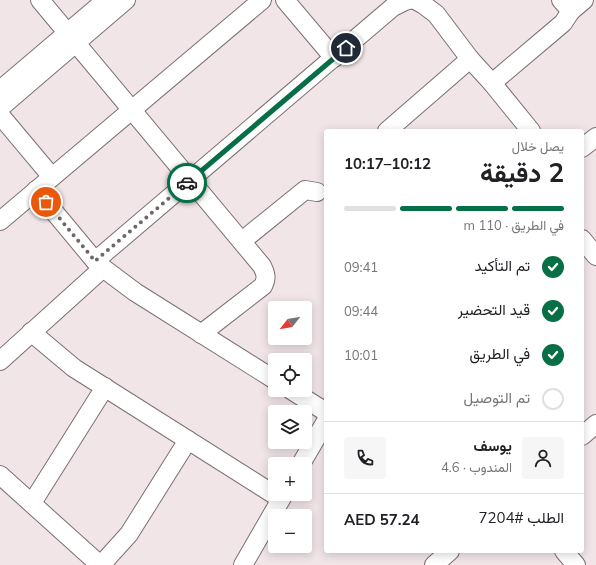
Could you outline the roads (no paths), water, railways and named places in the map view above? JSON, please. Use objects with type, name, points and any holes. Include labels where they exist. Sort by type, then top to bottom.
[{"type":"street","points":[[40,0],[262,266],[266,275],[266,280],[263,286],[201,334]]},
{"type":"street","points":[[0,108],[72,38],[106,0]]},
{"type":"street","points":[[0,90],[126,0]]},
{"type":"street","points":[[0,221],[262,0]]},
{"type":"street","points":[[285,0],[334,58]]},
{"type":"street","points":[[0,361],[99,265],[190,180],[393,7],[409,0]]},
{"type":"street","points":[[415,0],[424,4],[436,14],[470,59],[492,83],[529,129]]},
{"type":"street","points":[[593,0],[596,3]]},
{"type":"street","points":[[492,83],[563,23],[572,4]]},
{"type":"street","points":[[389,129],[470,59]]},
{"type":"street","points":[[0,115],[52,177]]},
{"type":"street","points":[[584,146],[596,137]]},
{"type":"street","points":[[36,190],[99,265],[135,292],[268,376]]},
{"type":"street","points":[[242,241],[304,190],[323,193]]},
{"type":"street","points":[[584,241],[596,256]]},
{"type":"street","points":[[31,332],[74,368],[188,440],[268,488]]},
{"type":"street","points":[[32,503],[105,387]]},
{"type":"street","points":[[302,397],[324,411]]},
{"type":"street","points":[[305,457],[324,424]]},
{"type":"street","points":[[584,434],[596,424]]},
{"type":"street","points":[[0,475],[101,565],[129,534],[188,440]]},
{"type":"street","points":[[243,565],[279,501]]},
{"type":"street","points":[[434,565],[448,553]]},
{"type":"street","points":[[566,553],[576,565]]}]
